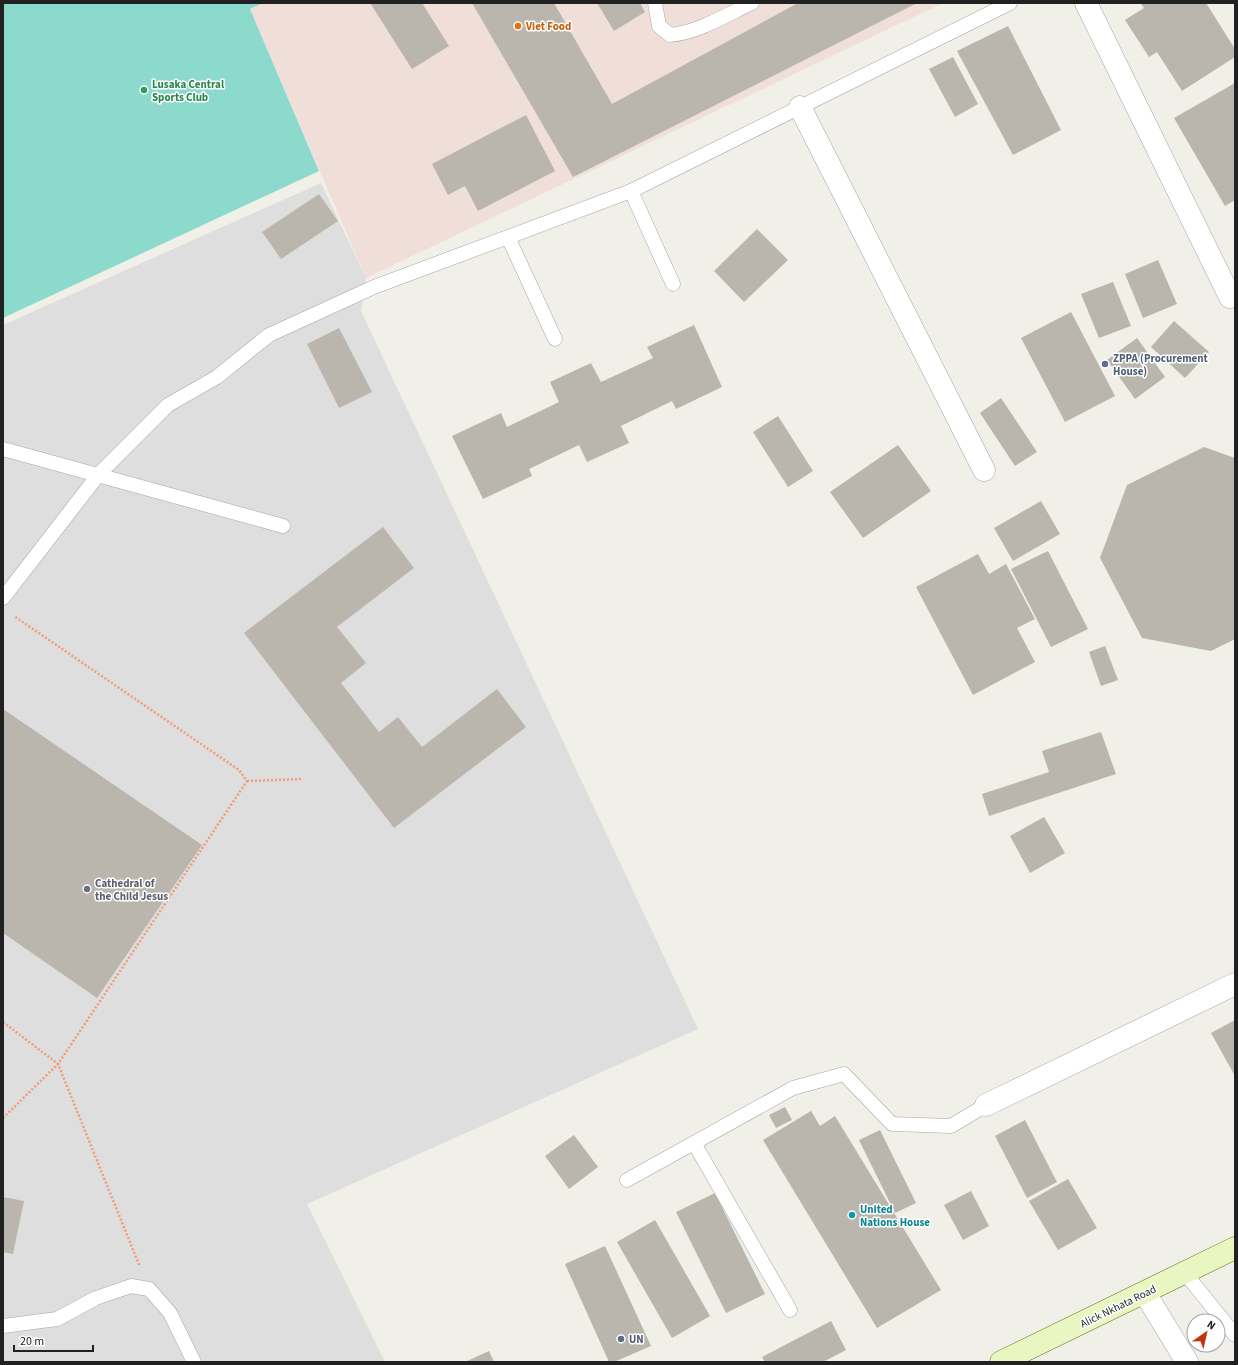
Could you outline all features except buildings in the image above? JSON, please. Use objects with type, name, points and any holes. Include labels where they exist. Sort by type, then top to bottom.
[{"type":"main road","name":"Alick Nkhata Road","points":[[1001,1362],[1235,1248]]},
{"type":"street","points":[[1086,3],[1230,297]]},
{"type":"street","points":[[800,107],[984,470]]},
{"type":"street","points":[[986,1105],[1235,984]]},
{"type":"street","points":[[1145,1293],[1187,1362]]},
{"type":"lane","points":[[655,3],[659,26],[670,35],[683,34],[702,27],[752,3]]},
{"type":"lane","points":[[3,598],[99,474],[168,405],[217,377],[269,335],[374,287],[631,191],[1010,3]]},
{"type":"lane","points":[[631,191],[673,284]]},
{"type":"lane","points":[[508,237],[555,339]]},
{"type":"lane","points":[[3,449],[99,474],[283,526]]},
{"type":"lane","points":[[627,1180],[792,1088],[844,1074],[892,1124],[951,1126],[986,1105]]},
{"type":"lane","points":[[694,1143],[790,1310]]},
{"type":"lane","points":[[1185,1273],[1235,1335]]},
{"type":"lane","points":[[3,1326],[57,1319],[96,1298],[131,1286],[149,1289],[170,1313],[194,1362]]},
{"type":"path","points":[[10,613],[239,770],[247,781]]},
{"type":"path","points":[[247,781],[303,779]]},
{"type":"path","points":[[3,1118],[58,1064],[247,781]]},
{"type":"path","points":[[3,1022],[58,1064],[149,1289]]},
{"type":"shaded area","name":"Lusaka Central Sports Club","points":[[3,3],[263,3],[250,9],[319,171],[3,318]]},
{"type":"shaded area","points":[[263,3],[943,3],[366,278],[250,9]]},
{"type":"shaded area","points":[[321,183],[366,278],[361,311],[698,1029],[307,1204],[385,1362],[3,1362],[3,325]]},
{"type":"place","name":"Viet Food","points":[[518,26]]},
{"type":"place","name":"Lusaka Central Sports Club","points":[[144,90]]},
{"type":"place","name":"ZPPA (Procurement House)","points":[[1105,364]]},
{"type":"place","name":"Cathedral of the Child Jesus","points":[[87,889]]},
{"type":"place","name":"United Nations House","points":[[852,1215]]},
{"type":"place","name":"UN","points":[[621,1339]]}]
